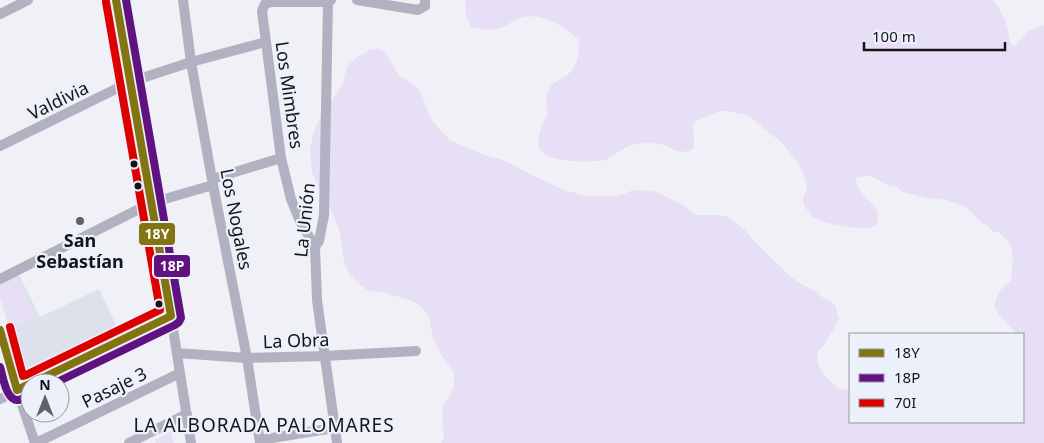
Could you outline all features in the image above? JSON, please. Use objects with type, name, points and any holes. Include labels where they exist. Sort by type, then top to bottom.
[{"type":"street","points":[[0,14],[28,0]]},
{"type":"street","points":[[116,0],[191,443]]},
{"type":"street","name":"Los Nogales","points":[[183,0],[191,62],[247,358],[260,441]]},
{"type":"street","points":[[357,0],[418,10],[425,6],[425,0]]},
{"type":"street","name":"Los Mimbres","points":[[315,247],[300,221],[291,199],[281,158],[262,11],[265,4],[271,2],[329,1]]},
{"type":"street","name":"La Unión","points":[[329,1],[324,215],[319,241],[315,247],[317,300],[336,443]]},
{"type":"street","name":"Valdivia","points":[[0,146],[130,82],[191,62],[266,42]]},
{"type":"street","points":[[0,280],[151,203],[281,158]]},
{"type":"street","points":[[52,373],[171,316]]},
{"type":"street","points":[[0,330],[17,390],[36,443]]},
{"type":"street","name":"La Obra","points":[[177,353],[247,358],[416,351]]},
{"type":"street","name":"Pasaje 3","points":[[36,443],[180,373]]},
{"type":"street","points":[[0,399],[20,388]]},
{"type":"street","points":[[128,443],[187,414]]},
{"type":"street","points":[[260,441],[334,428]]},
{"type":"shaded area","points":[[465,0],[993,0],[1000,9],[1014,47],[1029,31],[1044,25],[1044,443],[441,443],[444,437],[442,411],[454,386],[454,373],[442,356],[433,338],[429,318],[422,307],[416,303],[381,292],[369,291],[349,274],[344,262],[340,233],[334,216],[312,173],[310,148],[315,128],[325,109],[343,84],[346,70],[351,62],[371,49],[379,49],[385,52],[400,76],[418,88],[430,117],[450,140],[458,144],[484,155],[501,159],[564,190],[586,196],[619,196],[633,190],[654,191],[681,204],[694,214],[725,216],[744,229],[790,276],[835,305],[839,319],[819,352],[817,360],[823,373],[835,386],[839,389],[849,390],[849,423],[1024,423],[1024,333],[1015,333],[998,314],[995,305],[1000,291],[1011,281],[1013,260],[1011,246],[998,232],[992,231],[966,207],[947,200],[927,198],[903,192],[897,187],[890,186],[871,176],[856,177],[860,191],[877,210],[876,226],[855,228],[826,223],[813,217],[804,206],[803,200],[807,187],[803,173],[798,163],[780,141],[746,115],[727,111],[720,111],[697,120],[692,126],[694,148],[688,152],[676,151],[660,144],[644,143],[629,146],[601,161],[574,161],[553,158],[540,149],[538,141],[542,124],[547,115],[547,95],[552,85],[569,74],[575,66],[579,40],[559,25],[543,18],[527,16],[519,18],[504,27],[488,30],[471,28],[466,14]]},
{"type":"shaded area","points":[[18,273],[40,317],[99,289],[116,325],[23,372],[0,298],[0,283]]},
{"type":"shaded area","points":[[18,278],[36,318],[11,329],[0,298],[0,287]]},
{"type":"shaded area","points":[[171,432],[174,443],[156,443],[154,440]]},
{"type":"transit line","name":"18Y","points":[[53,373],[171,316],[116,0]]},
{"type":"transit line","name":"18P","points":[[70,376],[175,325],[181,318],[126,0]]},
{"type":"transit line","name":"70I","points":[[30,373],[160,310],[106,2]]},
{"type":"transit line","name":"70I","points":[[10,327],[22,373]]},
{"type":"transit line","name":"18Y","points":[[0,330],[17,390],[20,389]]},
{"type":"transit line","name":"18P","points":[[0,367],[8,393],[15,400],[20,400]]},
{"type":"place","name":"San Sebastían","points":[[80,221]]},
{"type":"district","name":"LA ALBORADA PALOMARES","points":[[264,425]]}]
